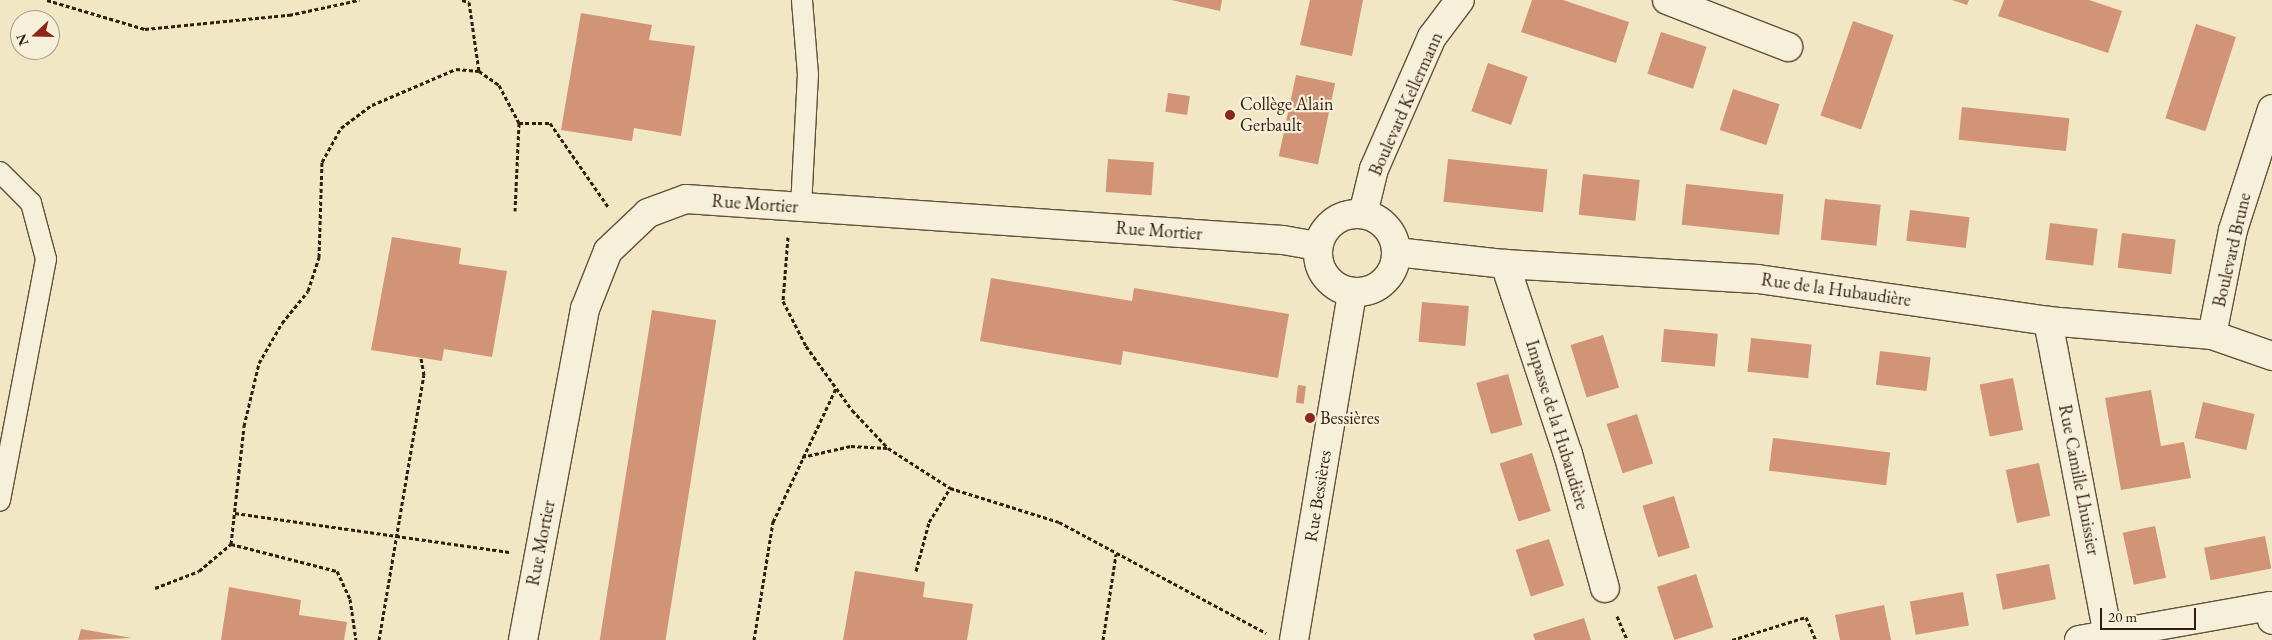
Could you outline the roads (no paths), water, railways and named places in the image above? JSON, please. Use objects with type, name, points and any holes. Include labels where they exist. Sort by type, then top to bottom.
[{"type":"street","name":"Boulevard Kellermann","points":[[1363,214],[1374,169],[1432,37],[1460,0]]},
{"type":"street","points":[[1667,0],[1788,47]]},
{"type":"street","name":"Boulevard Brune","points":[[2212,335],[2233,230],[2272,109]]},
{"type":"street","name":"Rue Mortier","points":[[523,640],[585,309],[608,251],[648,213],[686,199],[1283,240],[1318,246]]},
{"type":"street","points":[[1351,214],[1363,214],[1387,227],[1396,252],[1394,265],[1383,282],[1366,292],[1352,292],[1340,289],[1321,271],[1318,246],[1329,224],[1351,214]]},
{"type":"street","name":"Rue de la Hubaudière","points":[[1396,252],[1505,264],[1758,279],[2048,321],[2212,335],[2272,356]]},
{"type":"street","name":"Impasse de la Hubaudière","points":[[1505,264],[1568,454],[1605,588]]},
{"type":"street","name":"Rue Bessières","points":[[1282,638],[1352,292]]},
{"type":"street","name":"Rue Camille Lhuissier","points":[[2048,321],[2108,637]]},
{"type":"street","points":[[2079,640],[2108,637],[2270,606],[2272,620]]},
{"type":"lane","points":[[796,207],[808,75],[802,0]]},
{"type":"lane","points":[[0,172],[31,203],[46,259],[0,501]]},
{"type":"place","name":"Collège Alain Gerbault","points":[[1230,115]]},
{"type":"place","name":"Bessières","points":[[1310,418]]}]
